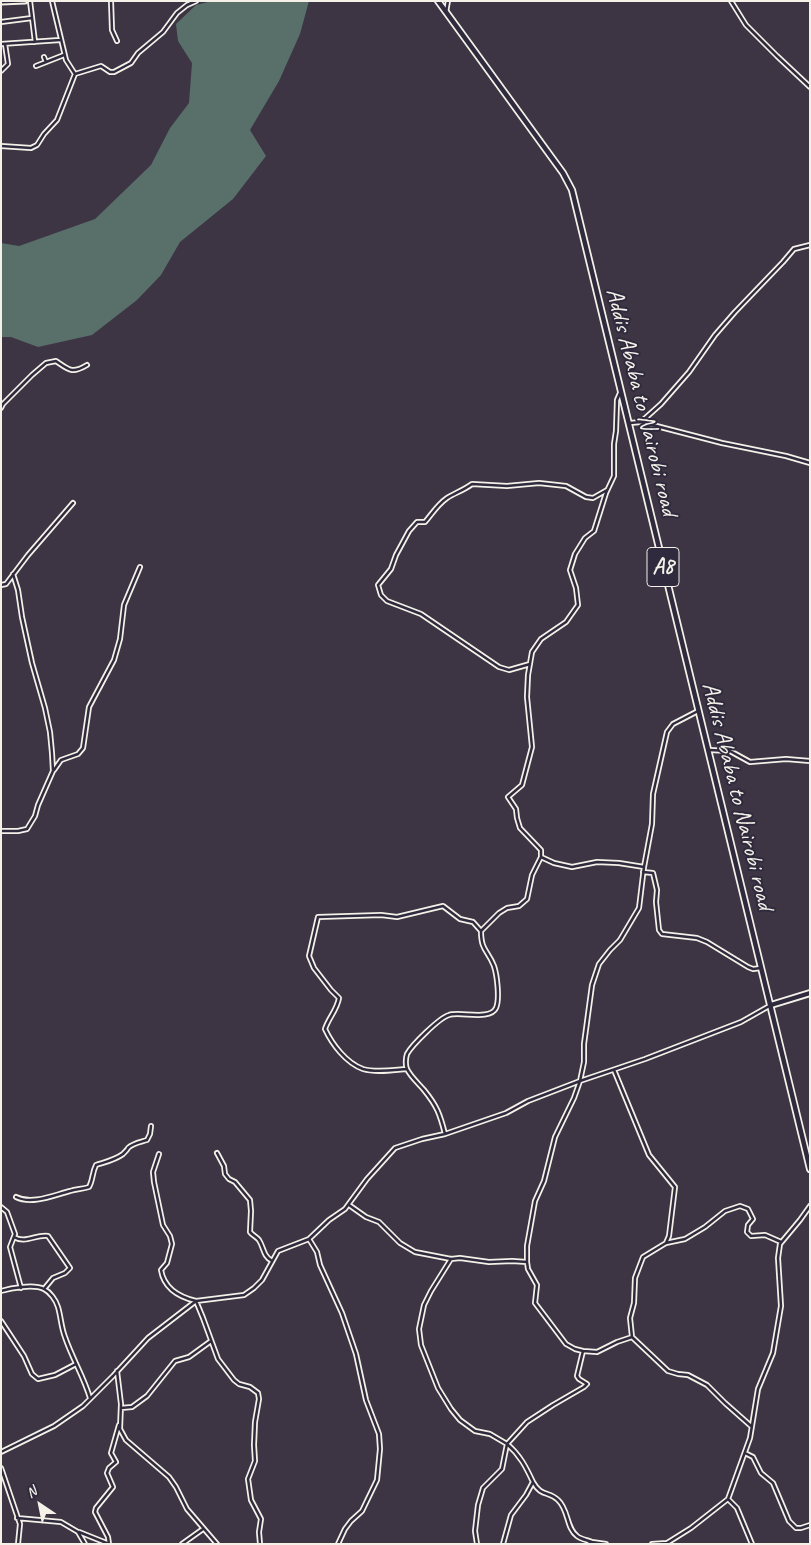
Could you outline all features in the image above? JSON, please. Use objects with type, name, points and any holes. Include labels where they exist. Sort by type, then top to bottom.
[{"type":"highway","name":"Addis Ababa to Nairobi road","points":[[438,1],[568,181],[575,203],[707,750],[809,1157],[810,1168]]},
{"type":"main road","points":[[771,1005],[810,993]]},
{"type":"street","points":[[1,2],[24,1]]},
{"type":"street","points":[[30,1],[35,42]]},
{"type":"street","points":[[52,1],[64,55],[67,64],[75,74]]},
{"type":"street","points":[[111,1],[112,30],[117,41]]},
{"type":"street","points":[[75,74],[101,66],[110,72],[114,72],[131,63],[138,53],[163,32],[177,13],[196,1]]},
{"type":"street","points":[[446,14],[448,1]]},
{"type":"street","points":[[731,1],[746,25],[810,87]]},
{"type":"street","points":[[1,22],[32,18]]},
{"type":"street","points":[[1,71],[8,64],[3,44],[60,40]]},
{"type":"street","points":[[36,66],[64,55]]},
{"type":"street","points":[[44,57],[46,62]]},
{"type":"street","points":[[1,146],[31,148],[37,146],[44,134],[57,120],[75,74]]},
{"type":"street","points":[[640,422],[661,404],[689,372],[734,312],[794,249],[810,245]]},
{"type":"street","points":[[1,408],[22,384],[46,363],[56,361],[70,370],[77,371],[87,365]]},
{"type":"street","points":[[445,1134],[440,1113],[407,1069],[406,1056],[437,1022],[448,1015],[481,1015],[492,1012],[495,1009],[498,999],[494,967],[481,941],[481,931],[487,923],[506,908],[519,906],[527,899],[532,875],[541,857],[541,850],[520,828],[516,818],[516,809],[508,797],[522,785],[532,747],[527,697],[532,652],[541,639],[566,622],[578,605],[576,588],[570,570],[575,554],[585,538],[594,531],[614,476],[617,400],[620,392]]},
{"type":"street","points":[[628,424],[640,422],[810,463]]},
{"type":"street","points":[[530,664],[509,670],[498,667],[422,614],[388,601],[381,596],[378,585],[391,569],[396,555],[416,522],[425,522],[440,503],[472,484],[507,486],[539,483],[566,486],[586,497],[594,498],[608,489]]},
{"type":"street","points":[[1,585],[6,584],[59,517],[73,503]]},
{"type":"street","points":[[1,831],[27,829],[35,816],[53,771],[62,760],[78,754],[83,748],[89,707],[114,660],[120,639],[124,605],[140,567]]},
{"type":"street","points":[[13,574],[18,590],[32,663],[50,732],[53,771]]},
{"type":"street","points":[[632,1337],[597,1352],[582,1351],[566,1344],[535,1303],[537,1285],[528,1269],[527,1246],[535,1201],[544,1181],[555,1137],[574,1098],[580,1080],[584,1062],[584,1044],[592,985],[599,964],[620,940],[639,908],[643,872],[652,824],[654,794],[667,732],[673,724],[698,711]]},
{"type":"street","points":[[707,750],[730,751],[750,762],[786,759],[810,761]]},
{"type":"street","points":[[541,857],[554,863],[572,866],[597,862],[644,867]]},
{"type":"street","points":[[643,872],[653,873],[656,882],[659,930],[662,934],[697,938],[748,967],[754,969],[762,968]]},
{"type":"street","points":[[407,1069],[373,1070],[362,1068],[344,1056],[330,1039],[325,1029],[329,1018],[337,1009],[339,998],[330,990],[314,968],[309,956],[318,917],[380,915],[397,917],[443,906],[460,918],[473,922],[481,931]]},
{"type":"street","points":[[159,1154],[153,1172],[163,1225],[170,1236],[172,1244],[167,1263],[161,1270],[162,1277],[171,1289],[182,1298],[196,1301],[246,1294],[262,1280],[278,1251],[308,1239],[329,1220],[345,1209],[367,1179],[394,1148],[422,1138],[445,1134],[506,1113],[528,1101],[580,1080],[645,1059],[741,1022],[771,1005]]},
{"type":"street","points":[[614,1070],[649,1155],[675,1187],[669,1236],[666,1243]]},
{"type":"street","points":[[16,1197],[25,1199],[49,1197],[89,1187],[93,1178],[92,1172],[96,1165],[108,1163],[124,1154],[132,1146],[147,1140],[151,1126]]},
{"type":"street","points":[[216,1153],[224,1166],[225,1174],[235,1182],[250,1200],[250,1232],[259,1241],[264,1254],[272,1261]]},
{"type":"street","points":[[349,1204],[366,1217],[379,1222],[400,1243],[416,1252],[451,1259],[467,1258],[489,1262],[527,1262]]},
{"type":"street","points":[[751,1426],[707,1385],[688,1375],[668,1370],[632,1337],[630,1318],[634,1303],[635,1278],[643,1257],[666,1243],[685,1239],[725,1211],[740,1206],[748,1209],[753,1219],[748,1225],[746,1232],[751,1236],[765,1235],[782,1242]]},
{"type":"street","points":[[652,1544],[667,1543],[691,1528],[728,1500],[745,1453],[758,1389],[773,1353],[780,1306],[778,1258],[780,1244],[810,1206]]},
{"type":"street","points":[[1,1207],[7,1212],[13,1225],[15,1234],[10,1251],[21,1288]]},
{"type":"street","points":[[14,1237],[19,1240],[26,1240],[41,1235],[48,1236],[70,1268],[65,1273],[53,1278],[44,1288]]},
{"type":"street","points":[[308,1239],[317,1252],[320,1265],[342,1313],[356,1354],[366,1400],[379,1434],[380,1450],[377,1480],[362,1511],[345,1529],[338,1544]]},
{"type":"street","points":[[451,1259],[424,1305],[418,1329],[421,1345],[438,1388],[460,1420],[475,1431],[490,1434],[507,1444],[521,1458],[538,1491],[558,1500],[566,1511],[570,1528],[576,1536],[590,1543],[606,1544]]},
{"type":"street","points":[[1,1291],[35,1286],[44,1288],[50,1294],[58,1306],[60,1324],[88,1388],[90,1398]]},
{"type":"street","points":[[196,1301],[218,1360],[234,1380],[258,1393],[259,1400],[255,1422],[254,1445],[256,1455],[248,1479],[251,1500],[261,1519],[260,1544]]},
{"type":"street","points":[[1,1452],[54,1426],[82,1406],[148,1338],[196,1301]]},
{"type":"street","points":[[1,1321],[24,1356],[32,1374],[38,1378],[55,1375],[76,1364]]},
{"type":"street","points":[[121,1408],[132,1407],[146,1396],[175,1361],[189,1357],[211,1340]]},
{"type":"street","points":[[477,1544],[475,1531],[478,1505],[483,1488],[502,1469],[507,1444],[527,1422],[584,1388],[587,1384],[577,1376],[582,1351]]},
{"type":"street","points":[[117,1371],[121,1408],[120,1429],[126,1440],[169,1477],[187,1509],[202,1529],[217,1544]]},
{"type":"street","points":[[18,1518],[61,1522],[78,1532],[109,1544],[108,1537],[95,1512],[96,1508],[104,1501],[113,1487],[107,1473],[109,1468],[116,1462],[111,1454],[120,1423]]},
{"type":"street","points":[[745,1453],[753,1457],[761,1473],[767,1480],[773,1483],[788,1521],[796,1528],[810,1525]]},
{"type":"street","points":[[1,1468],[20,1524],[18,1544]]},
{"type":"street","points":[[503,1544],[511,1515],[533,1482]]},
{"type":"street","points":[[728,1500],[737,1508],[752,1544]]},
{"type":"street","points":[[182,1544],[202,1529]]},
{"type":"street","points":[[78,1532],[85,1544]]},
{"type":"green space","points":[[212,1],[309,1],[300,34],[279,81],[250,130],[266,156],[233,199],[180,242],[161,275],[137,300],[92,335],[38,347],[11,337],[1,337],[1,243],[19,246],[95,219],[151,165],[170,128],[189,103],[192,63],[178,41],[176,24],[196,5]]}]
